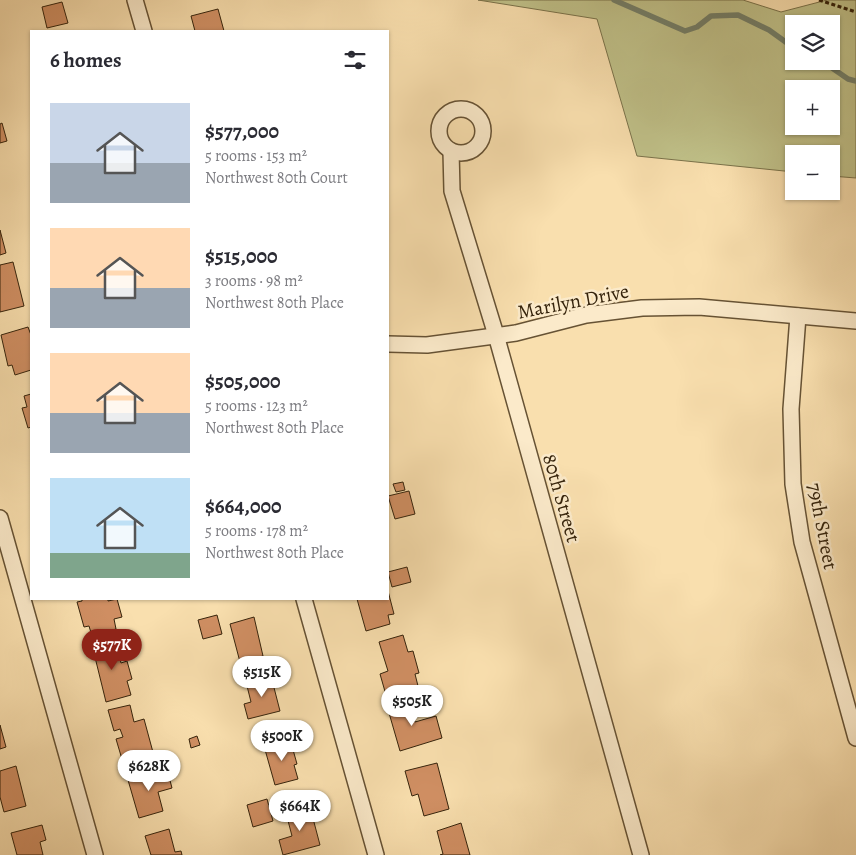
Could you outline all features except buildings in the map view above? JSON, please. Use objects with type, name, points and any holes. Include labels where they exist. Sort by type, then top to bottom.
[{"type":"street","points":[[136,0],[144,30]]},
{"type":"street","name":"80th Street","points":[[451,151],[452,191],[496,335],[641,855]]},
{"type":"street","name":"Marilyn Drive","points":[[389,344],[427,345],[516,332],[586,315],[642,308],[699,307],[856,321]]},
{"type":"street","name":"79th Street","points":[[798,316],[791,409],[793,484],[802,542],[856,738]]},
{"type":"street","points":[[0,518],[95,855]]},
{"type":"street","points":[[304,600],[376,855]]},
{"type":"path","points":[[818,0],[856,12]]},
{"type":"green space","points":[[478,0],[743,0],[781,12],[827,0],[856,0],[856,178],[840,177],[840,145],[785,145],[785,171],[637,156],[597,19]]},
{"type":"waterway","points":[[614,0],[685,31],[697,27],[711,16],[738,15],[769,30],[785,42]]},
{"type":"waterway","points":[[835,70],[848,79],[856,81]]}]
